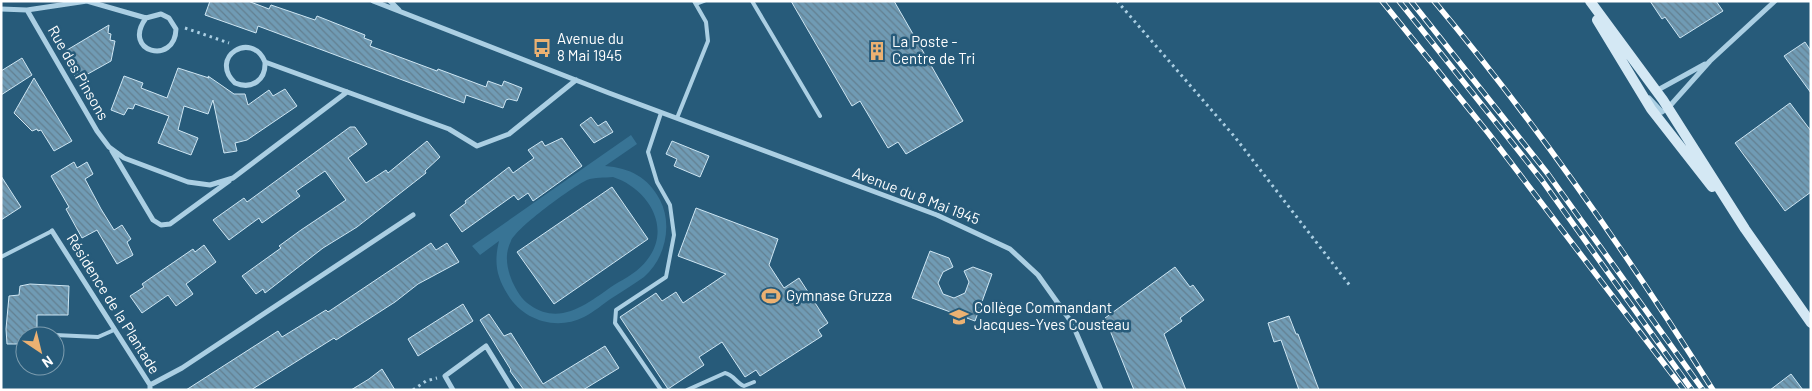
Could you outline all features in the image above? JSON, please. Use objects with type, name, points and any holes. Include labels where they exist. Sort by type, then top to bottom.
[{"type":"main road","points":[[1585,1],[1667,131],[1745,229]]},
{"type":"main road","points":[[1590,1],[1656,90],[1665,110],[1811,323]]},
{"type":"street","name":"Avenue du 8 Mai 1945","points":[[372,1],[661,113],[937,215],[1010,248],[1038,275],[1072,323],[1101,390]]},
{"type":"street","points":[[390,1],[402,12]]},
{"type":"street","points":[[1665,110],[1710,61],[1775,1]]},
{"type":"street","points":[[1,10],[28,10],[87,2],[146,18],[161,14],[169,18],[174,24],[176,36],[173,44],[165,50],[156,52],[148,50],[139,37],[139,27],[146,18]]},
{"type":"street","name":"Rue des Pinsons","points":[[28,10],[97,131],[153,220],[161,225],[170,224],[347,92]]},
{"type":"street","points":[[265,62],[263,77],[256,83],[248,86],[235,83],[227,72],[227,62],[232,52],[241,48],[255,49],[265,62],[449,129],[477,146],[509,134],[576,80]]},
{"type":"street","points":[[1656,90],[1710,61]]},
{"type":"street","points":[[1637,85],[1665,110],[1667,131]]},
{"type":"street","name":"Rue des Pinsons","points":[[109,148],[124,158],[188,182],[210,185],[233,178]]},
{"type":"street","points":[[150,388],[413,215]]},
{"type":"street","name":"Résidence de la Plantade","points":[[52,230],[150,388]]},
{"type":"street","points":[[454,390],[445,376],[486,346],[513,390]]},
{"type":"lane","points":[[677,118],[708,41],[706,22],[695,3],[704,1]]},
{"type":"lane","points":[[752,1],[820,116]]},
{"type":"lane","points":[[661,113],[648,152],[657,182],[670,205],[674,235],[666,278],[616,310],[614,316],[615,323],[661,390]]},
{"type":"lane","name":"Résidence de la Plantade","points":[[1,257],[52,230]]},
{"type":"lane","points":[[65,335],[98,337],[114,330]]},
{"type":"lane","points":[[686,390],[725,373],[731,374],[739,384],[744,386],[754,382]]},
{"type":"path","points":[[1117,1],[1234,136],[1351,287]]},
{"type":"path","points":[[174,24],[241,48]]},
{"type":"path","points":[[413,390],[426,381],[445,376]]},
{"type":"shaded area","points":[[631,135],[637,144],[605,166],[630,172],[650,185],[660,200],[666,220],[665,241],[662,251],[651,270],[644,277],[588,315],[562,323],[541,321],[531,317],[514,304],[504,288],[497,269],[499,241],[480,255],[472,246]],"holes":[[[613,177],[625,182],[646,199],[657,222],[657,235],[654,247],[644,264],[628,277],[574,310],[553,314],[541,311],[527,303],[512,281],[508,266],[509,246],[515,235],[546,208],[587,180]]]},
{"type":"building","points":[[210,1],[248,1],[269,9],[271,5],[315,20],[317,16],[365,35],[364,38],[372,41],[370,46],[437,71],[438,69],[486,87],[488,81],[502,86],[504,81],[522,88],[517,101],[506,100],[503,108],[466,95],[464,103],[258,26],[256,33],[205,15]]},
{"type":"building","name":"La Poste - Centre de Tri","points":[[791,1],[894,1],[963,121],[906,154],[898,142],[888,148],[860,101],[852,106]]},
{"type":"building","points":[[1650,1],[1716,1],[1723,11],[1680,38],[1665,17],[1662,19]]},
{"type":"building","points":[[109,25],[108,33],[111,34],[110,40],[115,41],[111,61],[77,80],[62,53]]},
{"type":"building","points":[[1805,42],[1811,51],[1811,93],[1784,56]]},
{"type":"building","points":[[22,58],[32,75],[1,95],[1,71]]},
{"type":"building","points":[[178,68],[209,78],[208,76],[234,94],[245,94],[248,105],[269,90],[273,96],[285,89],[297,106],[247,140],[235,143],[237,151],[224,153],[213,100],[208,114],[184,106],[178,130],[198,138],[191,155],[158,143],[169,116],[135,104],[133,109],[128,108],[124,115],[111,110],[124,76],[143,83],[141,88],[167,98]]},
{"type":"building","points":[[34,78],[72,141],[54,151],[41,130],[32,131],[14,113]]},
{"type":"building","points":[[1790,103],[1811,131],[1811,192],[1785,211],[1735,143]]},
{"type":"building","points":[[591,117],[598,126],[606,121],[613,132],[594,143],[580,125]]},
{"type":"building","points":[[350,127],[355,127],[367,144],[348,158],[366,183],[386,170],[388,173],[427,141],[440,157],[425,171],[426,173],[357,227],[323,248],[265,293],[263,289],[256,294],[242,276],[281,248],[279,246],[346,200],[325,171],[296,191],[300,196],[262,223],[259,218],[229,240],[213,220],[244,198],[247,202]]},
{"type":"building","points":[[562,138],[582,166],[533,201],[528,193],[518,200],[514,195],[462,232],[450,215],[509,167],[513,173],[534,158],[528,150],[542,141],[545,146]]},
{"type":"building","points":[[672,141],[709,156],[700,177],[674,166],[677,159],[666,154]]},
{"type":"building","points":[[74,162],[77,168],[87,162],[93,174],[85,179],[101,209],[114,230],[122,225],[131,239],[127,242],[133,255],[117,264],[97,230],[82,238],[66,209],[69,207],[51,176]]},
{"type":"building","points":[[1,176],[21,207],[1,220]]},
{"type":"building","points":[[612,187],[648,239],[554,304],[517,252]]},
{"type":"building","name":"Gymnase Gruzza","points":[[696,208],[778,239],[769,265],[784,288],[799,278],[828,323],[818,330],[822,336],[760,376],[756,370],[745,377],[722,342],[699,357],[704,365],[668,389],[620,317],[656,293],[662,301],[676,292],[683,303],[726,274],[678,256]]},
{"type":"building","points":[[431,243],[436,250],[447,243],[459,262],[418,284],[395,302],[336,340],[334,338],[251,390],[186,390],[278,331],[282,337],[326,310],[328,312]]},
{"type":"building","points":[[204,245],[216,262],[186,284],[193,294],[176,306],[168,295],[142,313],[130,296],[144,287],[142,284],[193,249],[195,252]]},
{"type":"building","points":[[930,251],[949,258],[953,267],[943,272],[938,283],[943,294],[954,298],[965,293],[969,282],[964,271],[973,267],[992,274],[975,321],[912,298]]},
{"type":"building","points":[[1175,267],[1190,287],[1193,285],[1204,300],[1180,318],[1182,321],[1164,334],[1186,390],[1134,390],[1105,318]]},
{"type":"building","points":[[30,284],[69,286],[68,315],[37,315],[37,326],[15,326],[15,344],[7,344],[6,329],[9,296],[19,295],[20,286]]},
{"type":"building","points":[[463,304],[473,321],[418,356],[408,339]]},
{"type":"building","points":[[489,314],[504,336],[511,333],[543,384],[605,346],[619,368],[583,390],[524,390],[510,371],[480,320]]},
{"type":"building","points":[[1289,316],[1296,334],[1298,334],[1319,390],[1299,390],[1281,340],[1274,342],[1268,323]]},
{"type":"building","points":[[382,369],[395,390],[351,390],[369,379]]},
{"type":"building","points":[[1791,374],[1803,390],[1770,390]]},
{"type":"railway","points":[[1382,1],[1489,134],[1684,390]]},
{"type":"railway","points":[[1399,1],[1541,179],[1692,390]]},
{"type":"railway","points":[[1411,1],[1548,174],[1703,390]]},
{"type":"railway","points":[[1434,1],[1509,95],[1580,191],[1615,240],[1713,390]]},
{"type":"place","name":"Avenue du 8 Mai 1945","points":[[542,48]]},
{"type":"place","name":"La Poste - Centre de Tri","points":[[877,51]]},
{"type":"place","name":"Gymnase Gruzza","points":[[771,296]]},
{"type":"place","name":"Collège Commandant Jacques-Yves Cousteau","points":[[959,317]]}]
